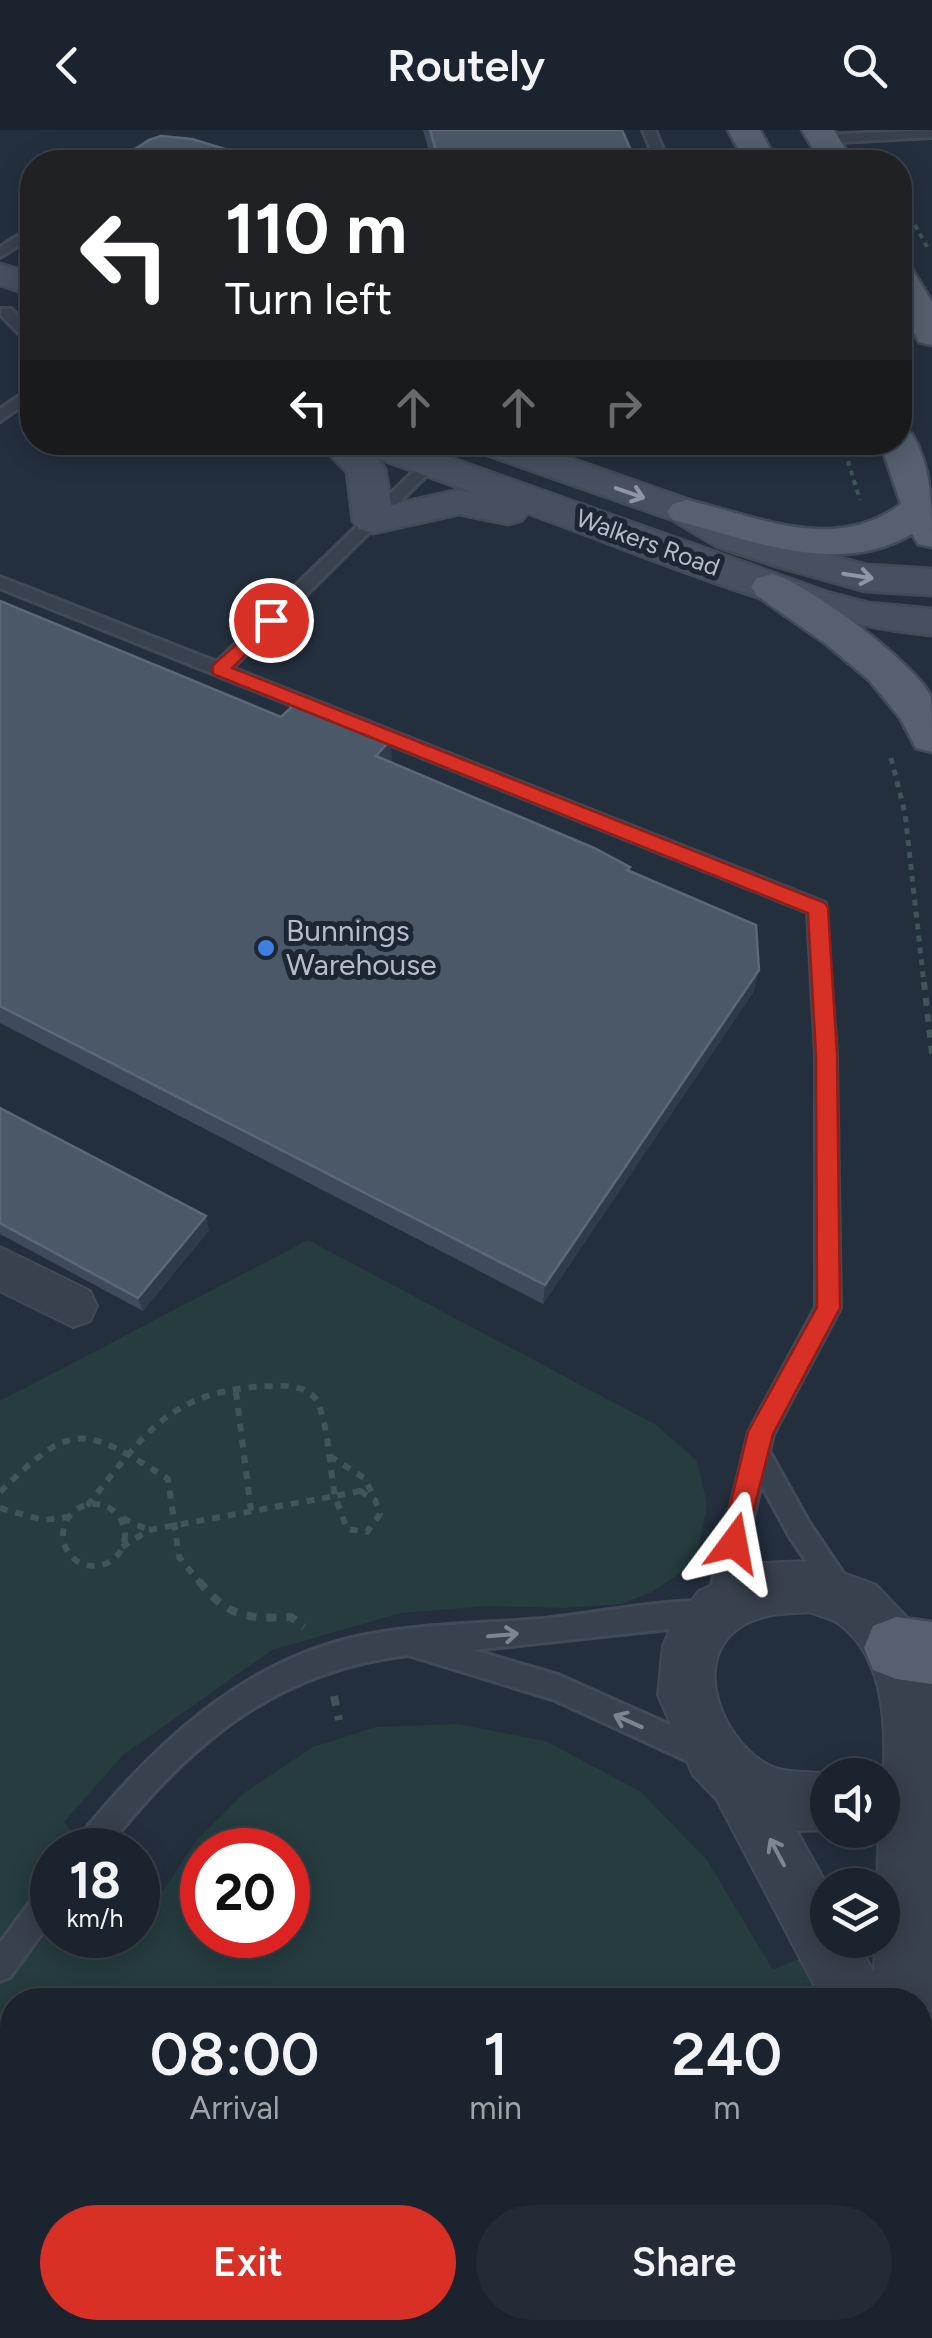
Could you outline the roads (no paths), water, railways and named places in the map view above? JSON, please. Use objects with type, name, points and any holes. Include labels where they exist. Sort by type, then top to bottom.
[{"type":"main road","points":[[912,298],[932,334]]},
{"type":"main road","points":[[351,455],[366,469],[374,521],[468,503],[643,541]]},
{"type":"main road","name":"Walkers Road","points":[[444,455],[643,541],[772,586],[868,616],[932,622]]},
{"type":"main road","name":"Walkers Road","points":[[523,455],[687,512],[732,538],[842,573],[932,582]]},
{"type":"main road","points":[[687,512],[800,540],[862,539],[928,520],[905,455]]},
{"type":"main road","points":[[772,586],[865,654],[908,698],[932,737]]},
{"type":"street","points":[[0,1267],[73,1306]]},
{"type":"street","points":[[849,1988],[727,1770],[698,1733],[688,1702],[686,1672],[693,1642],[718,1609],[743,1592],[782,1584],[824,1589],[850,1601],[914,1651],[910,1690],[895,1755],[910,1804],[904,1988]]},
{"type":"street","points":[[727,1770],[770,1797],[810,1804]]},
{"type":"lane","points":[[826,144],[932,133]]},
{"type":"lane","points":[[220,670],[441,455]]},
{"type":"lane","points":[[0,582],[818,908],[826,1055],[828,1308],[755,1449],[718,1609],[574,1629],[406,1643],[324,1659],[282,1676],[174,1750],[104,1828]]},
{"type":"lane","points":[[755,1449],[799,1529],[850,1601]]},
{"type":"lane","points":[[406,1643],[558,1688],[727,1770]]},
{"type":"lane","points":[[0,1967],[30,1926]]},
{"type":"place","name":"Bunnings Warehouse","points":[[266,948]]}]
